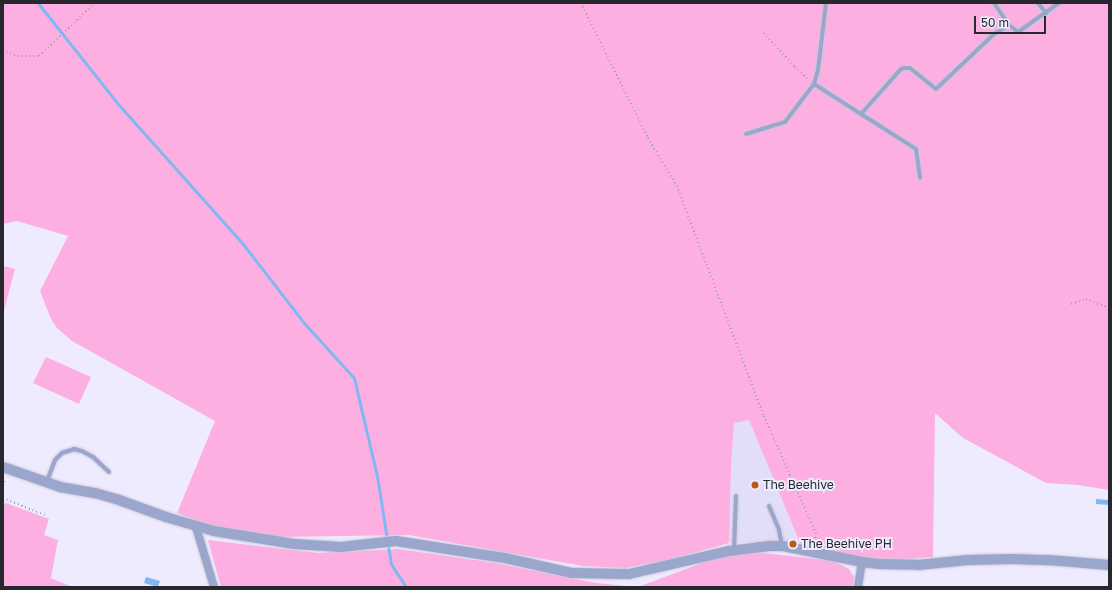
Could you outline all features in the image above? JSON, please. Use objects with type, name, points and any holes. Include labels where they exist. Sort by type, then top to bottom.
[{"type":"street","points":[[3,467],[47,482],[119,500],[196,527],[294,544],[341,547],[396,541],[505,558],[572,573],[628,574],[734,550],[782,546],[862,562],[918,565],[968,560],[1012,559],[1049,560],[1109,566]]},
{"type":"street","points":[[196,527],[214,587]]},
{"type":"street","points":[[858,587],[862,562]]},
{"type":"lane","points":[[746,134],[785,122],[814,84],[818,70],[826,3]]},
{"type":"lane","points":[[994,3],[1009,25],[1018,32],[1059,3]]},
{"type":"lane","points":[[1038,3],[1046,12]]},
{"type":"lane","points":[[861,114],[901,69],[910,68],[936,89],[994,34],[1009,25]]},
{"type":"lane","points":[[814,84],[916,149],[920,178]]},
{"type":"lane","points":[[47,482],[55,460],[62,453],[74,449],[82,451],[93,458],[109,472]]},
{"type":"lane","points":[[734,550],[736,496]]},
{"type":"lane","points":[[769,506],[779,530],[782,546]]},
{"type":"path","points":[[3,50],[17,56],[39,56],[94,3]]},
{"type":"path","points":[[581,3],[648,138],[677,186],[764,416],[816,533],[814,553]]},
{"type":"path","points":[[764,33],[794,67],[814,84]]},
{"type":"path","points":[[1071,304],[1086,299],[1109,308]]},
{"type":"path","points":[[3,498],[47,516]]},
{"type":"shaded area","points":[[3,3],[1109,3],[1109,490],[1078,485],[1046,483],[963,438],[935,413],[933,557],[894,560],[867,559],[800,543],[749,420],[734,423],[729,543],[672,559],[626,568],[583,566],[409,535],[276,537],[209,525],[177,513],[215,421],[72,341],[57,328],[51,319],[40,291],[68,236],[17,221],[3,224]]},
{"type":"shaded area","points":[[3,266],[15,269],[3,314]]},
{"type":"shaded area","points":[[46,357],[91,377],[79,404],[33,383]]},
{"type":"shaded area","points":[[749,420],[800,543],[767,541],[729,543],[734,423]]},
{"type":"shaded area","points":[[6,503],[49,519],[44,535],[58,540],[51,578],[72,587],[3,587],[3,505]]},
{"type":"shaded area","points":[[208,540],[318,553],[398,549],[496,563],[596,583],[637,587],[221,587]]},
{"type":"shaded area","points":[[764,553],[834,561],[849,569],[854,577],[853,587],[638,587],[723,555]]},
{"type":"water","points":[[1096,499],[1109,500],[1109,505],[1096,504]]},
{"type":"water","points":[[146,577],[160,581],[158,587],[144,583]]},
{"type":"waterway","points":[[38,3],[118,104],[243,244],[304,323],[354,378],[377,476],[391,564],[406,587]]},
{"type":"place","name":"The Beehive","points":[[755,485]]},
{"type":"place","name":"The Beehive PH","points":[[793,544]]}]
